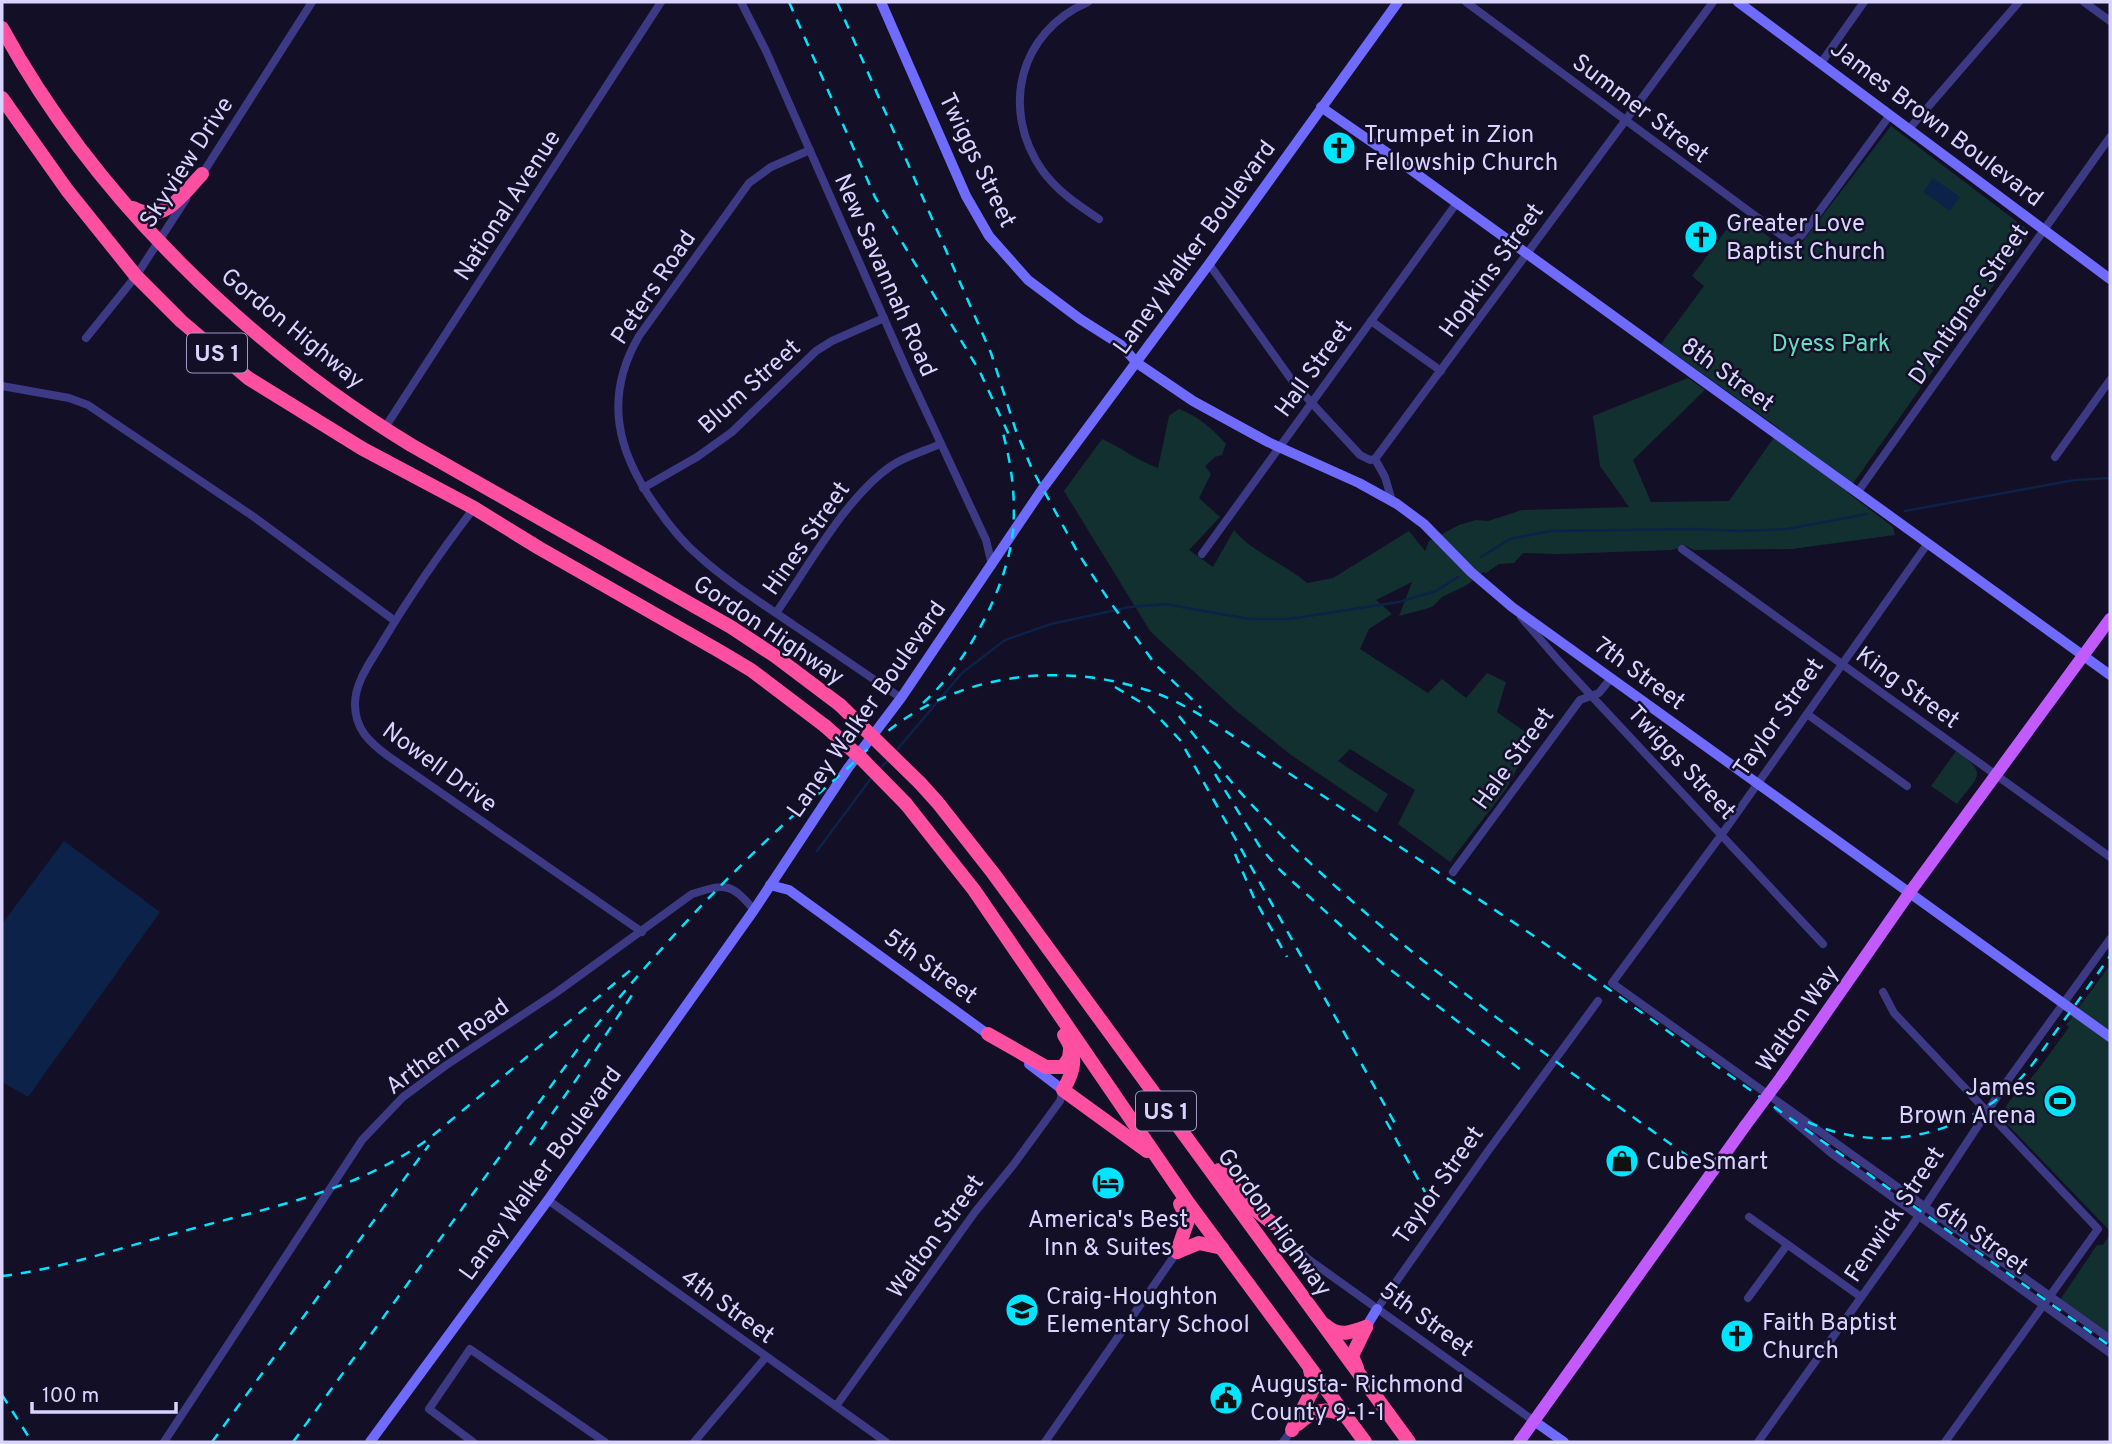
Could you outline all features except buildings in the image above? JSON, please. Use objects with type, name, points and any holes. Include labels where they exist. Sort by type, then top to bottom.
[{"type":"highway","name":"Gordon Highway","points":[[2,28],[85,155],[158,240],[213,294],[266,340],[319,383],[384,429],[731,626],[840,705],[920,783],[993,873],[1409,1442]]},
{"type":"highway","name":"Gordon Highway","points":[[2,98],[67,190],[136,275],[181,321],[247,378],[363,449],[474,508],[751,670],[825,726],[861,758],[906,804],[974,890],[1160,1161],[1365,1442]]},
{"type":"highway","points":[[128,205],[149,215],[168,209],[202,174]]},
{"type":"highway","points":[[931,835],[972,901],[1070,1045],[1075,1062],[1074,1069],[1063,1090],[1160,1161]]},
{"type":"highway","points":[[988,1034],[1046,1067],[1063,1067],[1069,1058],[1070,1045]]},
{"type":"highway","points":[[1168,1113],[1252,1207],[1272,1223]]},
{"type":"highway","points":[[1131,1118],[1154,1166],[1188,1216],[1177,1252]]},
{"type":"highway","points":[[1177,1252],[1199,1242],[1222,1248]]},
{"type":"highway","points":[[1319,1320],[1331,1331],[1342,1334],[1366,1327]]},
{"type":"highway","points":[[1360,1376],[1352,1356],[1366,1327]]},
{"type":"highway","points":[[1292,1430],[1314,1387],[1308,1365]]},
{"type":"highway","points":[[1292,1430],[1318,1410],[1330,1410],[1346,1416]]},
{"type":"main road","name":"Twiggs Street","points":[[881,2],[966,196],[989,236],[1028,280],[1080,319],[1121,345],[1137,363]]},
{"type":"main road","name":"Laney Walker Boulevard","points":[[370,1442],[548,1200],[754,910],[848,768],[901,698],[1043,488],[1137,363],[1398,2]]},
{"type":"main road","name":"James Brown Boulevard","points":[[1738,2],[2110,279]]},
{"type":"main road","name":"8th Street","points":[[1321,107],[2110,675]]},
{"type":"main road","name":"7th Street","points":[[1137,363],[1193,401],[1279,448],[1359,483],[1392,501],[1424,524],[1512,607],[2110,1037]]},
{"type":"main road","name":"Walton Way","points":[[1519,1442],[1782,1076],[1910,892],[2110,619]]},
{"type":"main road","name":"5th Street","points":[[770,885],[789,890],[1063,1090]]},
{"type":"main road","name":"Taylor Street","points":[[1366,1327],[1377,1309]]},
{"type":"main road","name":"5th Street","points":[[1534,1421],[1564,1442]]},
{"type":"street","name":"Skyview Drive","points":[[86,338],[136,275],[312,2]]},
{"type":"street","name":"National Avenue","points":[[384,429],[661,2]]},
{"type":"street","name":"New Savannah Road","points":[[741,2],[986,540],[992,565]]},
{"type":"street","points":[[1088,2],[1066,12],[1042,34],[1025,67],[1019,100],[1024,134],[1043,172],[1072,201],[1099,219]]},
{"type":"street","name":"Summer Street","points":[[1466,2],[1784,239],[1794,241],[1802,235],[1890,115]]},
{"type":"street","name":"Hopkins Street","points":[[1375,459],[1713,2]]},
{"type":"street","points":[[1821,63],[1864,2]]},
{"type":"street","points":[[1909,129],[2019,2]]},
{"type":"street","points":[[2084,2],[2110,22]]},
{"type":"street","name":"D'Antignac Street","points":[[1861,496],[2110,137]]},
{"type":"street","name":"Peters Road","points":[[810,150],[771,167],[749,183],[639,336],[629,354],[621,382],[618,415],[624,449],[643,488],[689,547],[713,568],[776,613],[901,698]]},
{"type":"street","name":"Hall Street","points":[[1202,554],[1456,204]]},
{"type":"street","points":[[1209,264],[1311,403],[1360,455],[1370,460],[1375,459],[1385,477],[1392,501]]},
{"type":"street","name":"Blum Street","points":[[643,488],[698,457],[732,432],[816,351],[884,318]]},
{"type":"street","points":[[1371,321],[1441,371]]},
{"type":"street","points":[[2055,457],[2110,380]]},
{"type":"street","points":[[2,385],[69,398],[88,405],[254,517],[395,621]]},
{"type":"street","name":"Hines Street","points":[[776,613],[852,503],[869,483],[894,464],[940,444]]},
{"type":"street","name":"Nowell Drive","points":[[474,508],[428,569],[395,621],[356,691],[356,713],[366,738],[388,756],[642,932]]},
{"type":"street","name":"Taylor Street","points":[[1612,983],[1722,834],[1928,543]]},
{"type":"street","name":"King Street","points":[[1682,549],[2110,857]]},
{"type":"street","name":"Twiggs Street","points":[[1512,607],[1591,696],[1823,944]]},
{"type":"street","name":"Hale Street","points":[[1453,872],[1580,700],[1599,693],[1611,678]]},
{"type":"street","points":[[1807,714],[1907,786]]},
{"type":"street","name":"Arthern Road","points":[[164,1442],[362,1140],[403,1097],[642,932],[692,894],[710,888],[738,891],[754,910]]},
{"type":"street","name":"Fenwick Street","points":[[1758,1442],[1919,1215],[1986,1112],[2110,939]]},
{"type":"street","name":"6th Street","points":[[1612,983],[2110,1339]]},
{"type":"street","points":[[1883,992],[1894,1013],[2098,1229],[1945,1442]]},
{"type":"street","name":"Taylor Street","points":[[1377,1309],[1598,1001]]},
{"type":"street","name":"6th Street","points":[[1735,1072],[1831,1153],[2110,1353]]},
{"type":"street","name":"Walton Street","points":[[835,1406],[986,1197],[1060,1101],[1063,1090]]},
{"type":"street","name":"4th Street","points":[[548,1200],[886,1442]]},
{"type":"street","points":[[1749,1217],[1861,1297]]},
{"type":"street","name":"5th Street","points":[[1272,1223],[1308,1259],[1534,1421]]},
{"type":"street","points":[[1748,1298],[1787,1245]]},
{"type":"street","points":[[1045,1442],[1177,1252]]},
{"type":"street","points":[[473,1442],[429,1409],[470,1349],[604,1442]]},
{"type":"street","points":[[694,1442],[766,1357]]},
{"type":"street","points":[[1283,1442],[1292,1430]]},
{"type":"green space","name":"Dyess Park","points":[[1891,126],[2028,230],[2027,238],[1847,492],[1893,527],[1895,535],[1792,549],[1694,550],[1686,546],[1672,550],[1523,553],[1514,563],[1499,564],[1486,573],[1483,572],[1467,585],[1442,597],[1432,607],[1399,616],[1412,582],[1376,600],[1392,614],[1369,629],[1360,649],[1428,693],[1442,679],[1466,698],[1487,673],[1506,682],[1497,712],[1534,738],[1506,789],[1450,862],[1398,824],[1415,790],[1350,749],[1338,761],[1388,794],[1377,813],[1291,755],[1234,709],[1150,631],[1064,491],[1102,439],[1158,468],[1169,416],[1179,409],[1193,415],[1226,444],[1222,455],[1215,457],[1205,466],[1211,474],[1199,498],[1220,517],[1189,550],[1213,567],[1234,530],[1250,545],[1307,583],[1333,578],[1409,531],[1425,551],[1429,541],[1459,525],[1476,520],[1488,521],[1522,510],[1629,507],[1600,466],[1593,416],[1688,378],[1705,390],[1633,460],[1651,502],[1729,501],[1780,429],[1661,344],[1704,286],[1692,276],[1738,214],[1784,248],[1791,251],[1797,249]]},
{"type":"green space","points":[[1956,751],[1973,765],[1977,776],[1957,804],[1931,786]]},
{"type":"green space","name":"James Brown Arena","points":[[2110,965],[2110,1231],[2002,1116],[2012,1098],[2036,1072],[2069,1027],[2066,1025]]},
{"type":"green space","points":[[2110,1234],[2110,1337],[2060,1300],[2097,1245],[2103,1245]]},
{"type":"water","points":[[1933,178],[1960,197],[1950,211],[1923,192]]},
{"type":"water","points":[[64,841],[160,912],[28,1097],[2,1082],[2,924]]},
{"type":"waterway","points":[[1905,511],[2075,480],[2110,478]]},
{"type":"waterway","points":[[1481,557],[1510,539],[1550,531],[1787,529],[1867,514]]},
{"type":"waterway","points":[[895,752],[962,673],[1005,640],[1051,624],[1130,607],[1165,604],[1249,619],[1289,619],[1399,602],[1436,591],[1458,577]]},
{"type":"waterway","points":[[879,770],[889,759]]},
{"type":"waterway","points":[[817,851],[872,777]]},
{"type":"railway","points":[[789,2],[875,197],[980,372],[1009,435]]},
{"type":"railway","points":[[837,2],[991,353],[1016,431],[1032,469],[1078,553],[1108,599],[1155,664],[1201,708]]},
{"type":"railway","points":[[923,703],[939,687],[969,647],[993,600],[1009,553],[1014,517],[1013,491],[1001,426]]},
{"type":"railway","points":[[293,1442],[580,1046],[653,958],[704,903],[785,823],[888,731],[915,712],[976,686],[1042,675],[1108,680],[1140,688],[1177,702],[1212,722],[1534,936],[2110,1346]]},
{"type":"railway","points":[[1115,687],[1149,707],[1180,740],[1397,1127]]},
{"type":"railway","points":[[1179,716],[1250,803],[1354,903],[1465,994],[1697,1163]]},
{"type":"railway","points":[[1215,774],[1260,847],[1280,870],[1383,964],[1521,1070]]},
{"type":"railway","points":[[1235,854],[1254,898],[1287,957]]},
{"type":"railway","points":[[1808,1122],[1834,1132],[1889,1138],[1944,1128],[1969,1117],[1993,1102],[2026,1073],[2110,956]]},
{"type":"railway","points":[[2,1276],[67,1264],[274,1207],[340,1186],[371,1172],[431,1137],[633,968]]},
{"type":"railway","points":[[530,1145],[634,992]]},
{"type":"railway","points":[[1386,1121],[1425,1192]]},
{"type":"railway","points":[[212,1442],[429,1145]]},
{"type":"railway","points":[[2,1395],[32,1442]]},
{"type":"place","name":"Trumpet in Zion Fellowship Church","points":[[1339,148]]},
{"type":"place","name":"Greater Love Baptist Church","points":[[1701,237]]},
{"type":"place","name":"James Brown Arena","points":[[2060,1101]]},
{"type":"place","name":"CubeSmart","points":[[1622,1161]]},
{"type":"place","name":"America's Best Inn & Suites","points":[[1108,1183]]},
{"type":"place","name":"Craig-Houghton Elementary School","points":[[1022,1310]]},
{"type":"place","name":"Faith Baptist Church","points":[[1737,1336]]},
{"type":"place","name":"Augusta- Richmond County 9-1-1","points":[[1226,1398]]}]
